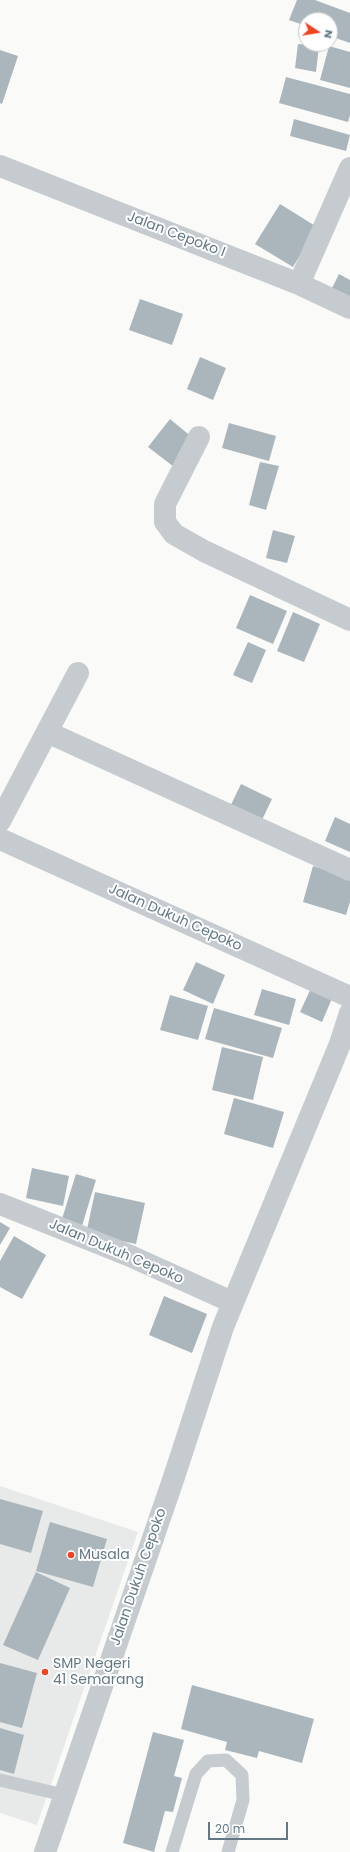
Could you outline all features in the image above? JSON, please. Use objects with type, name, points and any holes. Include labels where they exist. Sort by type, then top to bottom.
[{"type":"street","name":"Jalan Cepoko I","points":[[0,166],[299,284],[350,308]]},
{"type":"street","points":[[299,284],[350,168]]},
{"type":"street","points":[[199,437],[165,504],[165,522],[174,534],[204,551],[350,620]]},
{"type":"street","points":[[0,821],[78,673]]},
{"type":"street","points":[[47,732],[350,870]]},
{"type":"street","name":"Jalan Dukuh Cepoko","points":[[0,839],[350,997]]},
{"type":"street","name":"Jalan Dukuh Cepoko","points":[[45,1852],[174,1477],[232,1302],[340,1044],[350,1013]]},
{"type":"street","name":"Jalan Dukuh Cepoko","points":[[0,1204],[128,1256],[232,1302]]},
{"type":"lane","points":[[172,1852],[196,1774],[208,1761],[226,1760],[242,1775],[243,1800],[228,1852]]},
{"type":"lane","points":[[0,1780],[64,1795]]},
{"type":"shaded area","name":"SMP Negeri 41 Semarang","points":[[0,1486],[138,1532],[37,1825],[0,1813]]},
{"type":"building","points":[[297,0],[315,0],[350,13],[350,43],[338,39],[338,12],[298,12],[298,23],[289,20]]},
{"type":"building","points":[[298,44],[298,52],[318,52],[316,72],[295,68]]},
{"type":"building","points":[[338,49],[350,52],[350,88],[320,80],[327,52],[338,52]]},
{"type":"building","points":[[0,50],[18,56],[2,104],[0,103]]},
{"type":"building","points":[[286,77],[350,94],[350,115],[348,122],[279,103]]},
{"type":"building","points":[[294,119],[350,135],[346,151],[290,136]]},
{"type":"building","points":[[280,204],[317,227],[293,267],[255,244]]},
{"type":"building","points":[[339,274],[350,280],[350,299],[332,288]]},
{"type":"building","points":[[140,299],[183,314],[172,345],[129,330]]},
{"type":"building","points":[[200,357],[226,368],[213,400],[187,389]]},
{"type":"building","points":[[170,419],[199,443],[178,470],[148,447]]},
{"type":"building","points":[[229,423],[276,436],[269,461],[222,448]]},
{"type":"building","points":[[260,462],[279,466],[266,510],[249,505]]},
{"type":"building","points":[[273,530],[295,536],[287,563],[266,558]]},
{"type":"building","points":[[250,595],[287,611],[273,644],[236,628]]},
{"type":"building","points":[[293,612],[320,624],[304,662],[277,651]]},
{"type":"building","points":[[248,642],[266,650],[252,683],[233,675]]},
{"type":"building","points":[[241,784],[272,799],[258,828],[227,813]]},
{"type":"building","points":[[335,817],[350,824],[350,852],[325,841]]},
{"type":"building","points":[[313,866],[350,877],[350,902],[346,915],[303,902]]},
{"type":"building","points":[[196,962],[225,975],[213,1004],[183,990]]},
{"type":"building","points":[[312,986],[333,996],[322,1022],[300,1012]]},
{"type":"building","points":[[262,989],[296,999],[289,1025],[254,1015]]},
{"type":"building","points":[[170,995],[208,1006],[198,1040],[160,1030]]},
{"type":"building","points":[[214,1008],[282,1028],[273,1058],[205,1039]]},
{"type":"building","points":[[222,1047],[263,1057],[253,1100],[212,1090]]},
{"type":"building","points":[[234,1098],[284,1112],[273,1148],[224,1134]]},
{"type":"building","points":[[32,1168],[69,1176],[63,1206],[26,1198]]},
{"type":"building","points":[[76,1174],[96,1180],[81,1229],[61,1222]]},
{"type":"building","points":[[95,1192],[145,1203],[136,1244],[86,1234]]},
{"type":"building","points":[[0,1222],[10,1228],[0,1245]]},
{"type":"building","points":[[14,1236],[46,1255],[22,1299],[0,1287],[0,1261]]},
{"type":"building","points":[[164,1296],[207,1314],[192,1353],[149,1335]]},
{"type":"building","points":[[0,1499],[43,1511],[31,1553],[0,1544]]},
{"type":"building","name":"Musala","points":[[50,1522],[107,1539],[93,1587],[36,1571]]},
{"type":"building","points":[[36,1572],[70,1588],[38,1660],[3,1645]]},
{"type":"building","points":[[0,1663],[37,1673],[22,1728],[0,1722]]},
{"type":"building","points":[[192,1685],[314,1719],[302,1763],[259,1751],[257,1758],[225,1750],[227,1742],[181,1729]]},
{"type":"building","points":[[0,1728],[24,1735],[14,1774],[0,1770]]},
{"type":"building","points":[[153,1732],[184,1740],[174,1776],[182,1778],[173,1812],[165,1811],[154,1852],[123,1843]]},
{"type":"place","name":"Musala","points":[[71,1555]]},
{"type":"place","name":"SMP Negeri 41 Semarang","points":[[45,1672]]}]
